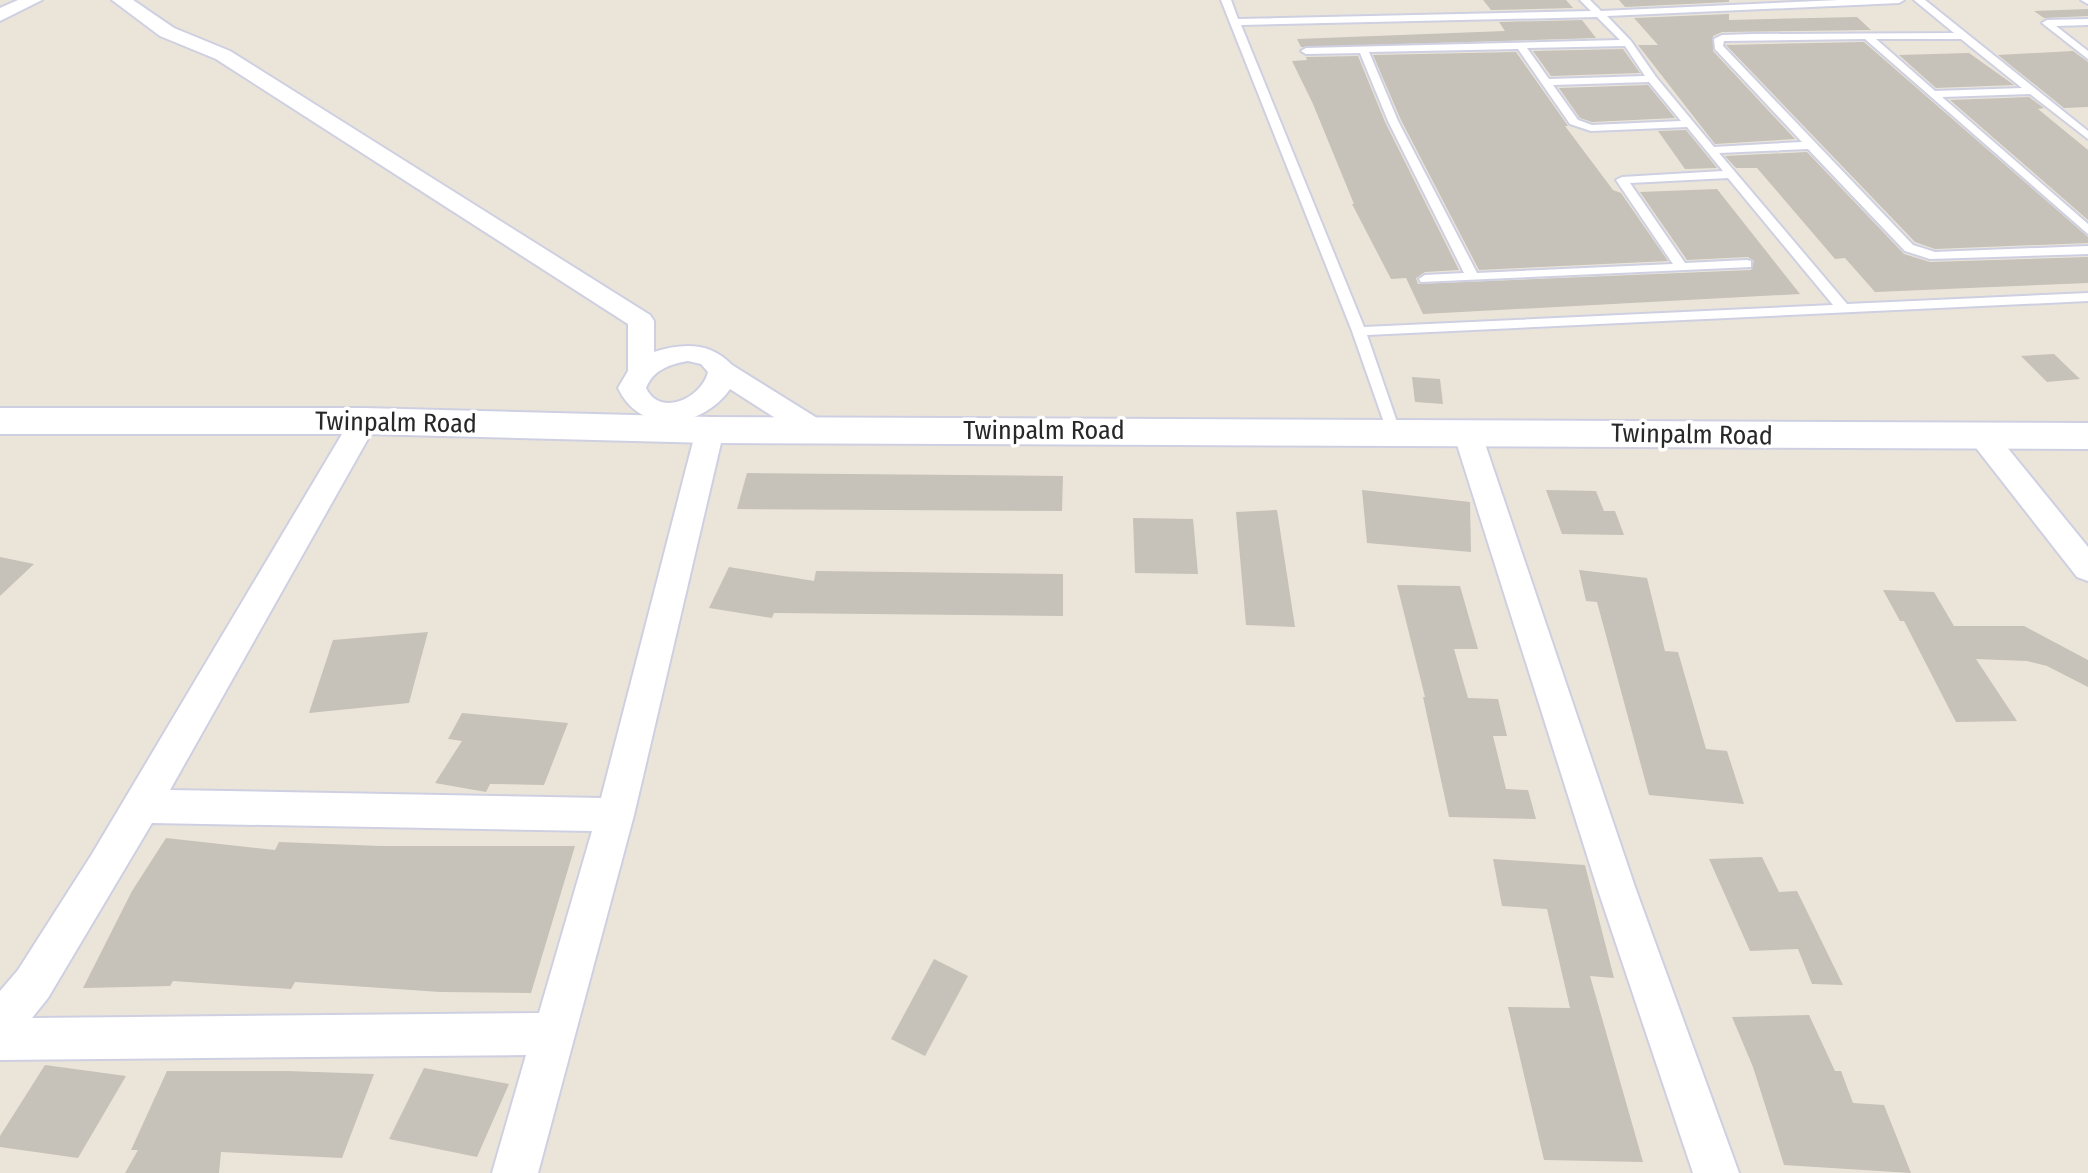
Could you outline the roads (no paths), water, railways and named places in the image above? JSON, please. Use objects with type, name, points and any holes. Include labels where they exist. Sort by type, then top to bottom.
[{"type":"main road","name":"Twinpalm Road","points":[[0,421],[364,421],[710,430],[2088,436]]},
{"type":"street","points":[[0,15],[33,0]]},
{"type":"street","points":[[121,0],[167,32],[223,55],[641,321],[643,341],[638,384],[653,410],[689,408],[712,396],[723,379],[722,371]]},
{"type":"street","points":[[643,341],[675,354]]},
{"type":"street","points":[[598,427],[638,384],[650,363],[675,354],[700,354],[815,430]]},
{"type":"street","points":[[0,1023],[33,984],[142,806],[364,421]]},
{"type":"street","points":[[515,1173],[615,815],[710,430]]},
{"type":"street","points":[[1467,432],[1616,887],[1716,1173]]},
{"type":"street","points":[[1983,437],[2088,569]]},
{"type":"street","points":[[142,806],[615,815]]},
{"type":"street","points":[[0,1039],[552,1034]]},
{"type":"lane","points":[[1226,0],[1359,331],[1393,431]]},
{"type":"lane","points":[[1585,0],[1628,43],[1652,79],[1842,307]]},
{"type":"lane","points":[[1680,0],[1689,10]]},
{"type":"lane","points":[[1236,22],[1598,14],[1899,0]]},
{"type":"lane","points":[[1919,0],[2088,136]]},
{"type":"lane","points":[[1768,6],[1777,15]]},
{"type":"lane","points":[[2088,22],[2047,23],[2088,56]]},
{"type":"lane","points":[[1964,36],[1869,38],[1790,29],[1717,41],[1718,47],[1909,248],[1920,254],[2088,250]]},
{"type":"lane","points":[[1869,38],[2088,230]]},
{"type":"lane","points":[[1306,51],[1628,43]]},
{"type":"lane","points":[[1520,45],[1574,122],[1580,126],[1690,124]]},
{"type":"lane","points":[[1363,49],[1393,121],[1472,276]]},
{"type":"lane","points":[[1547,82],[1652,79]]},
{"type":"lane","points":[[1935,94],[2031,91]]},
{"type":"lane","points":[[1712,150],[1813,145]]},
{"type":"lane","points":[[1682,268],[1622,180],[1732,174]]},
{"type":"lane","points":[[1425,279],[1747,264]]},
{"type":"lane","points":[[1359,331],[2088,297]]}]
